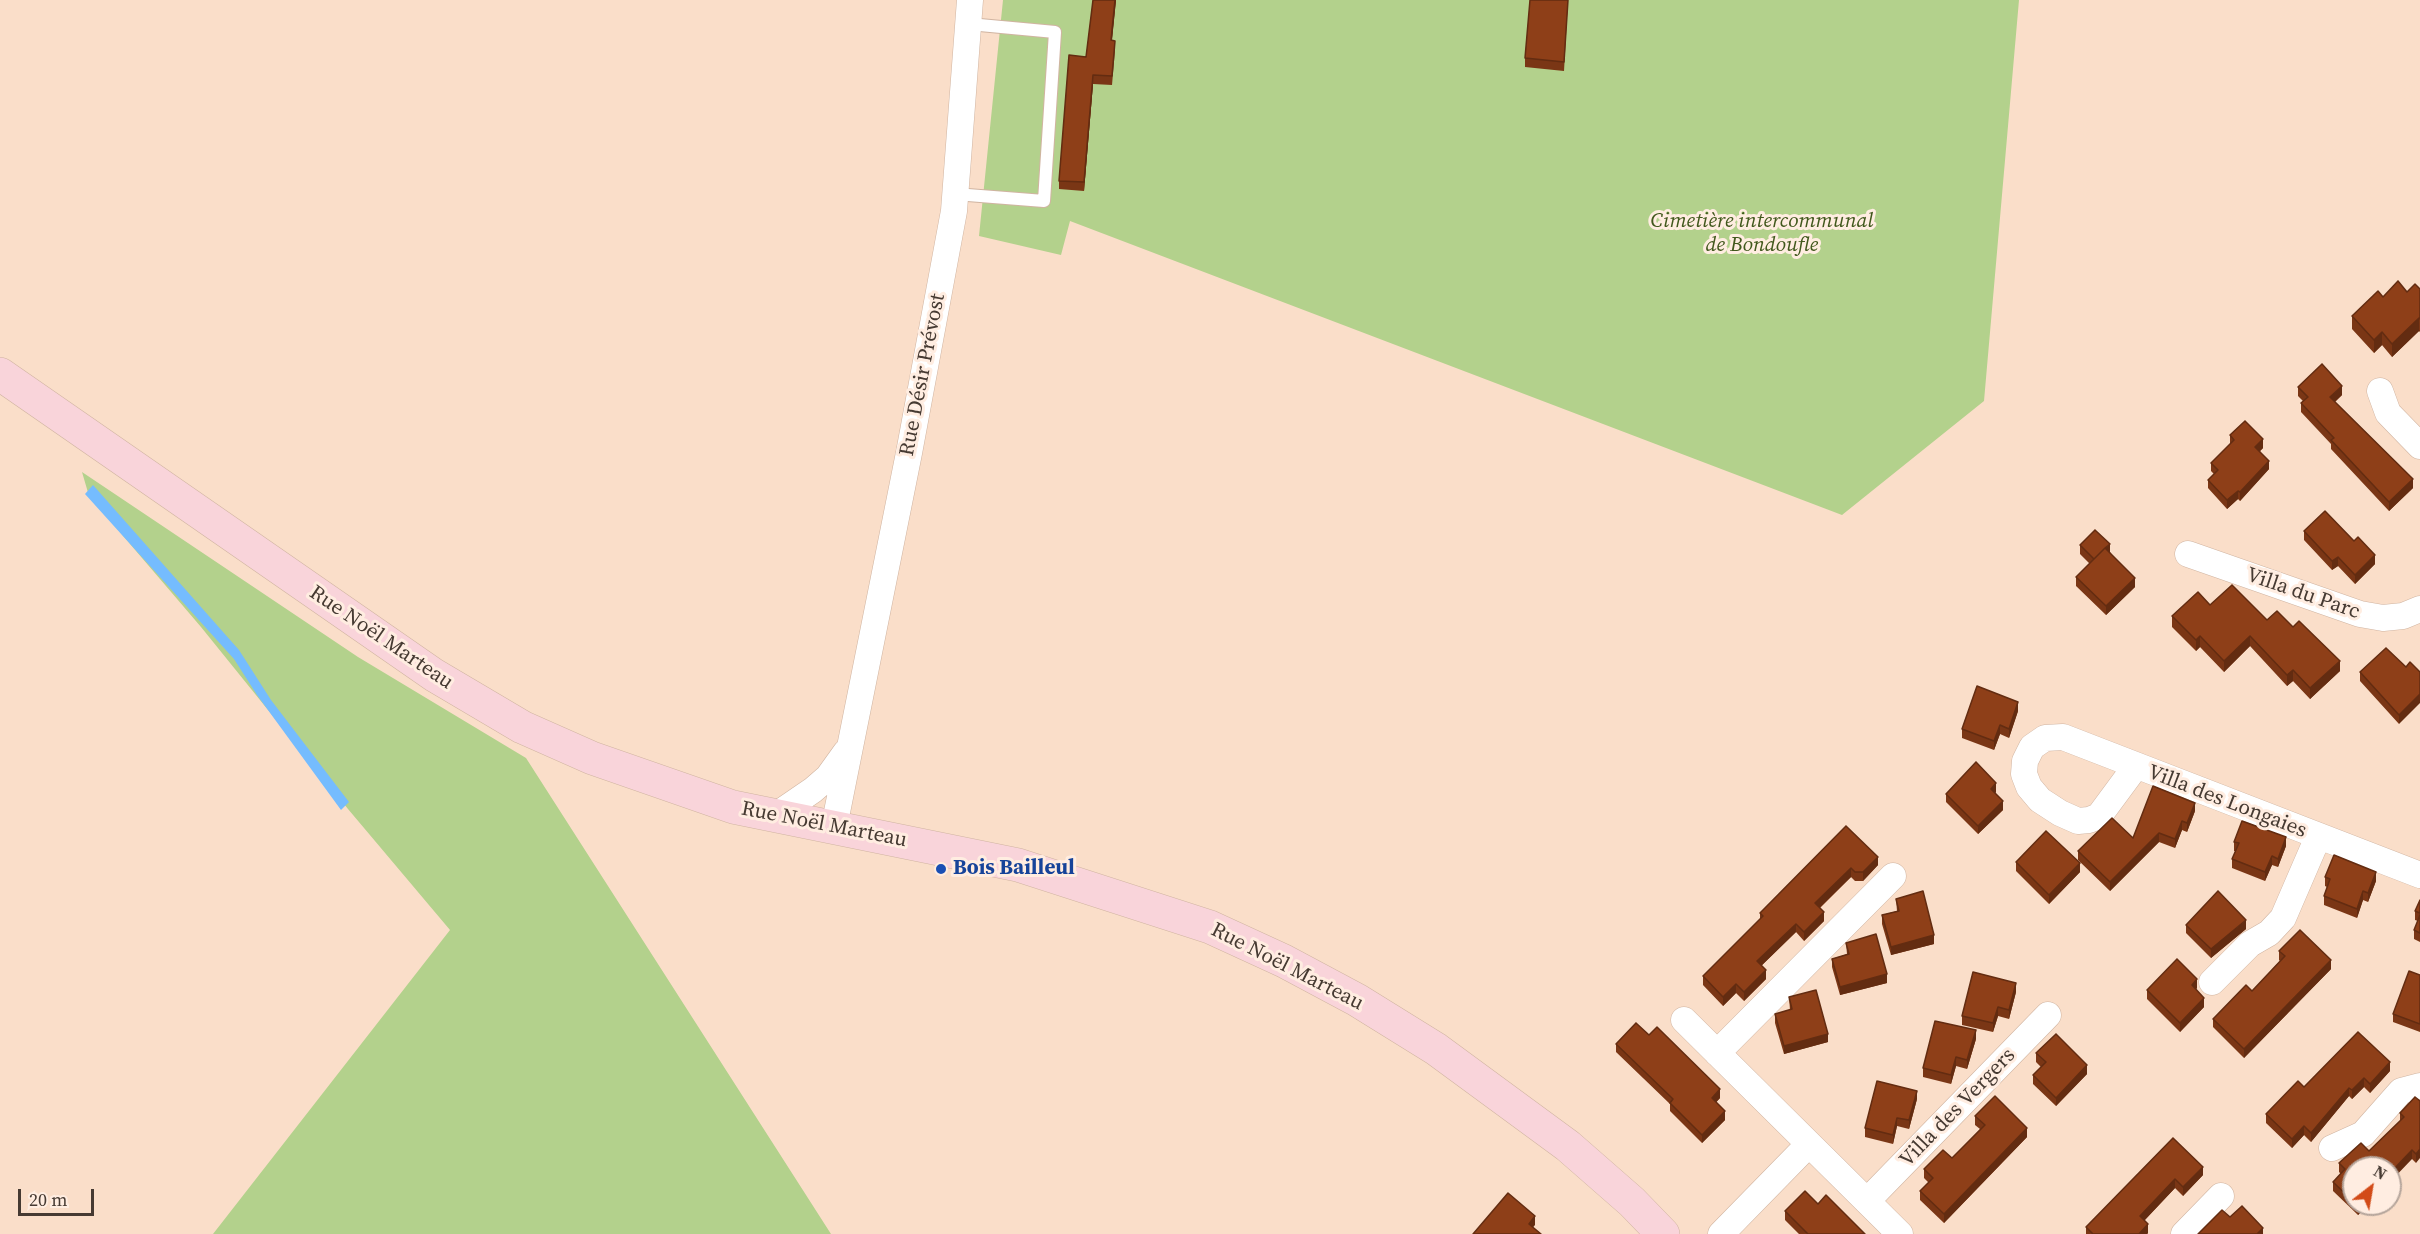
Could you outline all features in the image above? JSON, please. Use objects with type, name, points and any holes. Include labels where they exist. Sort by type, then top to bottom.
[{"type":"street","name":"Rue Désir Prévost","points":[[834,828],[909,453],[955,194],[969,12]]},
{"type":"street","name":"Rue Noël Marteau","points":[[0,374],[434,675],[522,727],[592,758],[660,784],[733,807],[1029,868],[1210,927],[1284,961],[1357,1000],[1436,1049],[1568,1146],[1632,1202],[1662,1234]]},
{"type":"street","points":[[2380,391],[2388,413],[2420,446]]},
{"type":"street","name":"Villa du Parc","points":[[2188,554],[2360,614],[2383,618],[2403,616],[2420,609]]},
{"type":"street","name":"Rue Désir Prévost","points":[[775,816],[828,777],[850,747]]},
{"type":"street","name":"Villa des Longaies","points":[[2136,766],[2420,875]]},
{"type":"street","name":"Villa des Longaies","points":[[2212,982],[2250,944],[2269,933],[2283,918],[2318,837]]},
{"type":"street","points":[[1717,1053],[1893,876]]},
{"type":"street","name":"Villa des Vergers","points":[[1868,1201],[2048,1015]]},
{"type":"street","points":[[1684,1020],[1900,1234]]},
{"type":"street","points":[[2332,1148],[2363,1134],[2401,1091],[2420,1086]]},
{"type":"street","points":[[1721,1234],[1809,1144]]},
{"type":"street","points":[[2184,1234],[2221,1196]]},
{"type":"lane","points":[[955,194],[1044,201],[1055,32],[969,12]]},
{"type":"green space","name":"Cimetière intercommunal de Bondoufle","points":[[1003,0],[2019,0],[1984,401],[1842,515],[1070,221],[1061,255],[979,236]]},
{"type":"green space","points":[[82,472],[358,657],[526,758],[831,1234],[213,1234],[450,930],[348,809],[201,627],[89,496]]},
{"type":"water","points":[[93,485],[239,650],[271,700],[349,802],[341,810],[257,695],[234,659],[85,494]]},
{"type":"building","points":[[1093,0],[1115,0],[1111,40],[1115,41],[1112,76],[1093,75],[1084,182],[1059,181],[1069,55],[1086,57]]},
{"type":"building","points":[[1530,0],[1568,0],[1564,62],[1525,58]]},
{"type":"building","points":[[2398,281],[2407,292],[2415,284],[2420,289],[2420,319],[2392,344],[2382,332],[2374,340],[2352,316],[2378,291],[2383,297]]},
{"type":"building","points":[[2322,364],[2342,386],[2330,397],[2413,479],[2389,502],[2331,440],[2334,438],[2301,403],[2308,397],[2298,387]]},
{"type":"building","points":[[2245,421],[2263,439],[2255,447],[2269,461],[2240,492],[2238,491],[2227,500],[2208,480],[2218,470],[2211,463],[2234,440],[2230,435]]},
{"type":"building","points":[[2325,511],[2354,541],[2358,537],[2375,555],[2355,575],[2338,557],[2332,561],[2304,531]]},
{"type":"building","points":[[2095,530],[2110,544],[2105,548],[2135,578],[2106,606],[2076,577],[2094,559],[2080,545]]},
{"type":"building","points":[[2232,585],[2267,620],[2277,611],[2293,627],[2299,621],[2340,661],[2310,688],[2293,670],[2287,675],[2250,636],[2224,661],[2200,636],[2196,640],[2172,616],[2198,592],[2210,605]]},
{"type":"building","points":[[2386,648],[2406,667],[2410,662],[2420,672],[2420,694],[2399,715],[2360,672]]},
{"type":"building","points":[[1977,686],[2018,702],[2009,729],[2000,725],[1994,741],[1962,729]]},
{"type":"building","points":[[1976,762],[1996,783],[1991,789],[2003,801],[1978,826],[1946,794]]},
{"type":"building","points":[[2153,786],[2195,803],[2187,823],[2182,821],[2175,839],[2159,833],[2110,882],[2078,851],[2112,818],[2133,838]]},
{"type":"building","points":[[2242,821],[2286,837],[2278,859],[2272,856],[2265,872],[2232,859],[2239,843],[2234,842]]},
{"type":"building","points":[[1846,826],[1878,857],[1863,872],[1855,872],[1851,868],[1815,903],[1824,912],[1804,932],[1796,924],[1757,961],[1766,970],[1744,992],[1736,984],[1723,997],[1703,976],[1763,916],[1760,913]]},
{"type":"building","points":[[2046,831],[2080,863],[2049,895],[2016,862]]},
{"type":"building","points":[[2334,855],[2376,872],[2368,893],[2363,891],[2357,909],[2324,896],[2330,879],[2325,877]]},
{"type":"building","points":[[1923,891],[1934,935],[1891,947],[1882,915],[1899,911],[1896,899]]},
{"type":"building","points":[[2218,891],[2246,920],[2211,949],[2186,925]]},
{"type":"building","points":[[2420,900],[2420,913],[2415,911]]},
{"type":"building","points":[[2420,915],[2420,933],[2414,930]]},
{"type":"building","points":[[2300,930],[2331,960],[2244,1049],[2213,1019],[2246,985],[2252,991],[2285,956],[2279,951]]},
{"type":"building","points":[[1876,934],[1887,974],[1840,987],[1832,959],[1849,954],[1846,943]]},
{"type":"building","points":[[2177,959],[2197,979],[2192,985],[2204,998],[2180,1023],[2147,990]]},
{"type":"building","points":[[2409,971],[2420,975],[2420,1024],[2393,1014]]},
{"type":"building","points":[[1973,972],[2016,983],[2009,1010],[1998,1007],[1993,1023],[1962,1016]]},
{"type":"building","points":[[1816,990],[1828,1034],[1784,1046],[1775,1014],[1792,1009],[1789,997]]},
{"type":"building","points":[[1935,1021],[1976,1030],[1967,1060],[1956,1057],[1951,1075],[1923,1068]]},
{"type":"building","points":[[1636,1023],[1649,1035],[1657,1027],[1720,1089],[1712,1098],[1725,1111],[1702,1135],[1670,1103],[1673,1099],[1616,1044]]},
{"type":"building","points":[[2358,1032],[2390,1062],[2370,1084],[2364,1078],[2352,1090],[2349,1088],[2311,1133],[2304,1126],[2292,1139],[2266,1114],[2298,1081],[2304,1087]]},
{"type":"building","points":[[2056,1034],[2087,1065],[2056,1098],[2033,1075],[2046,1062],[2036,1053]]},
{"type":"building","points":[[1877,1081],[1917,1091],[1909,1120],[1897,1118],[1893,1135],[1865,1128]]},
{"type":"building","points":[[1995,1096],[2027,1128],[1944,1214],[1920,1191],[1933,1178],[1924,1169],[1943,1150],[1952,1158],[1985,1125],[1975,1116]]},
{"type":"building","points":[[2415,1097],[2420,1101],[2420,1149],[2416,1154],[2412,1150],[2402,1160],[2402,1156],[2347,1156],[2361,1143],[2369,1151],[2404,1117],[2400,1113]]},
{"type":"building","points":[[2173,1138],[2203,1167],[2183,1187],[2175,1179],[2140,1216],[2148,1224],[2139,1234],[2093,1234],[2086,1227]]},
{"type":"building","points":[[2342,1172],[2342,1191],[2333,1182]]},
{"type":"building","points":[[1805,1191],[1818,1204],[1826,1195],[1865,1234],[1808,1234],[1785,1211]]},
{"type":"building","points":[[1508,1193],[1535,1216],[1529,1224],[1541,1234],[1473,1234]]},
{"type":"building","points":[[2242,1206],[2263,1228],[2257,1234],[2198,1234],[2222,1210],[2230,1217]]},
{"type":"place","name":"Bois Bailleul","points":[[941,869]]}]
